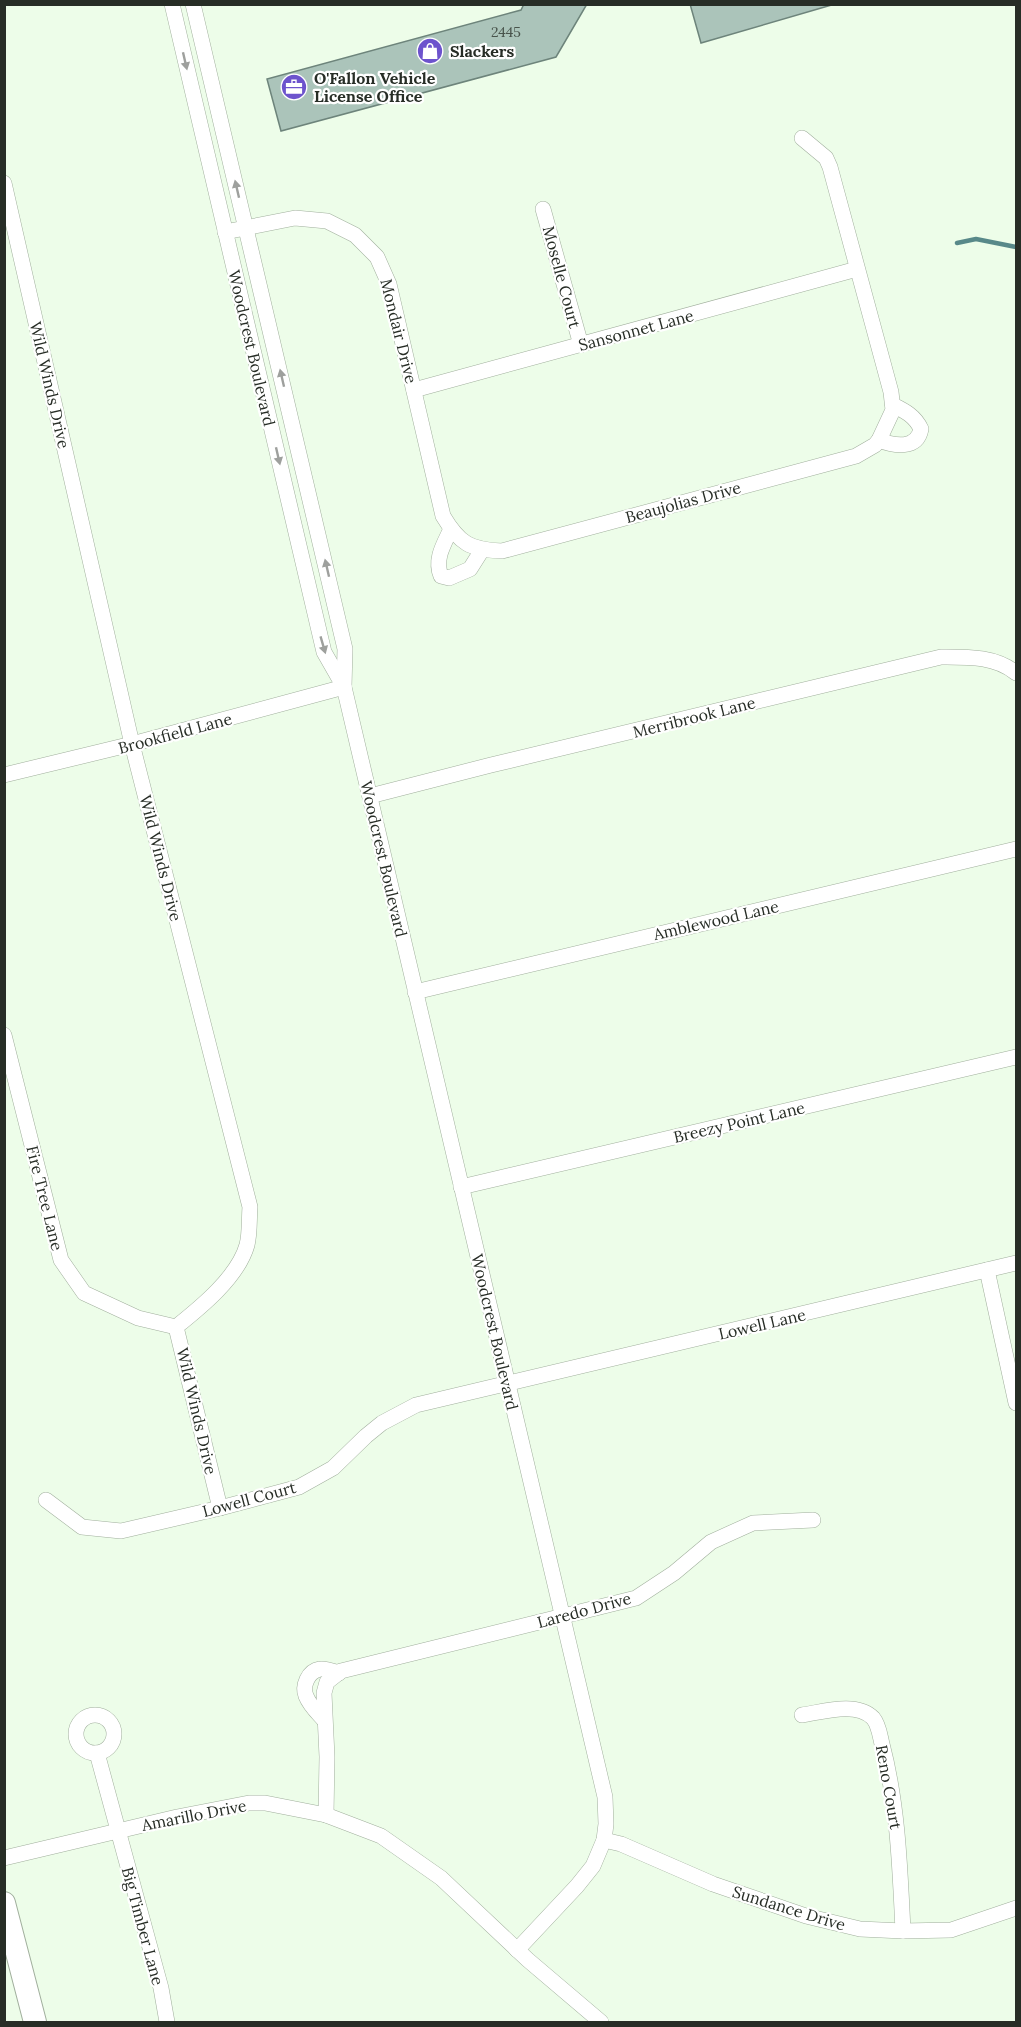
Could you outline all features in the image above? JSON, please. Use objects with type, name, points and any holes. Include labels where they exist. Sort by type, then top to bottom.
[{"type":"main road","points":[[4,1902],[35,2022]]},
{"type":"street","name":"Woodcrest Boulevard","points":[[172,4],[324,652],[344,687]]},
{"type":"street","name":"Woodcrest Boulevard","points":[[193,4],[345,649],[344,687],[604,1797],[606,1824],[604,1840],[592,1866],[577,1886],[517,1950]]},
{"type":"street","points":[[802,138],[826,158],[830,167],[891,392],[893,410],[879,440],[894,445],[906,445],[920,435],[921,429],[915,418],[893,405]]},
{"type":"street","name":"Wild Winds Drive","points":[[4,183],[132,744],[250,1207],[247,1245],[236,1267],[204,1305],[176,1327],[220,1508]]},
{"type":"street","name":"Moselle Court","points":[[543,209],[581,345]]},
{"type":"street","name":"Mondair Drive","points":[[225,232],[295,218],[327,221],[355,235],[377,257],[389,284],[443,516],[464,543],[482,550]]},
{"type":"street","name":"Sansonnet Lane","points":[[414,390],[857,269]]},
{"type":"street","name":"Beaujolias Drive","points":[[482,550],[502,550],[856,456],[875,445],[879,440]]},
{"type":"street","points":[[451,529],[440,553],[438,568],[441,576],[449,578],[470,569],[482,550]]},
{"type":"street","name":"Merribrook Lane","points":[[370,796],[941,657],[975,657],[1008,667],[1017,673]]},
{"type":"street","name":"Brookfield Lane","points":[[4,775],[132,744],[344,687]]},
{"type":"street","name":"Amblewood Lane","points":[[415,992],[1017,849]]},
{"type":"street","name":"Fire Tree Lane","points":[[4,1035],[61,1260],[84,1293],[138,1318],[176,1327]]},
{"type":"street","name":"Breezy Point Lane","points":[[461,1187],[1017,1057]]},
{"type":"street","name":"Lowell Lane","points":[[507,1384],[1017,1263]]},
{"type":"street","points":[[987,1270],[1017,1403]]},
{"type":"street","name":"Lowell Court","points":[[46,1500],[82,1527],[121,1531],[220,1508],[298,1487],[333,1468],[382,1423],[416,1405],[507,1384]]},
{"type":"street","name":"Laredo Drive","points":[[326,1815],[327,1757],[324,1693],[327,1682],[339,1673],[446,1644],[636,1598],[674,1573],[711,1542],[753,1523],[813,1520]]},
{"type":"street","name":"Reno Court","points":[[802,1714],[856,1708],[874,1719],[887,1762],[900,1854],[903,1931]]},
{"type":"street","name":"Big Timber Lane","points":[[97,1753],[161,1988],[167,2022]]},
{"type":"street","name":"Amarillo Drive","points":[[4,1858],[249,1803],[265,1803],[326,1815],[381,1836],[432,1872],[517,1950],[601,2022]]},
{"type":"street","name":"Sundance Drive","points":[[604,1840],[621,1844],[713,1884],[806,1916],[860,1929],[951,1930],[1017,1908]]},
{"type":"building","points":[[524,4],[587,4],[556,57],[281,131],[267,79],[521,10]]},
{"type":"building","points":[[690,4],[835,4],[701,43]]},
{"type":"waterway","points":[[957,243],[976,239],[1016,247]]},
{"type":"place","name":"Slackers","points":[[430,51]]},
{"type":"place","name":"O'Fallon Vehicle License Office","points":[[294,87]]}]
